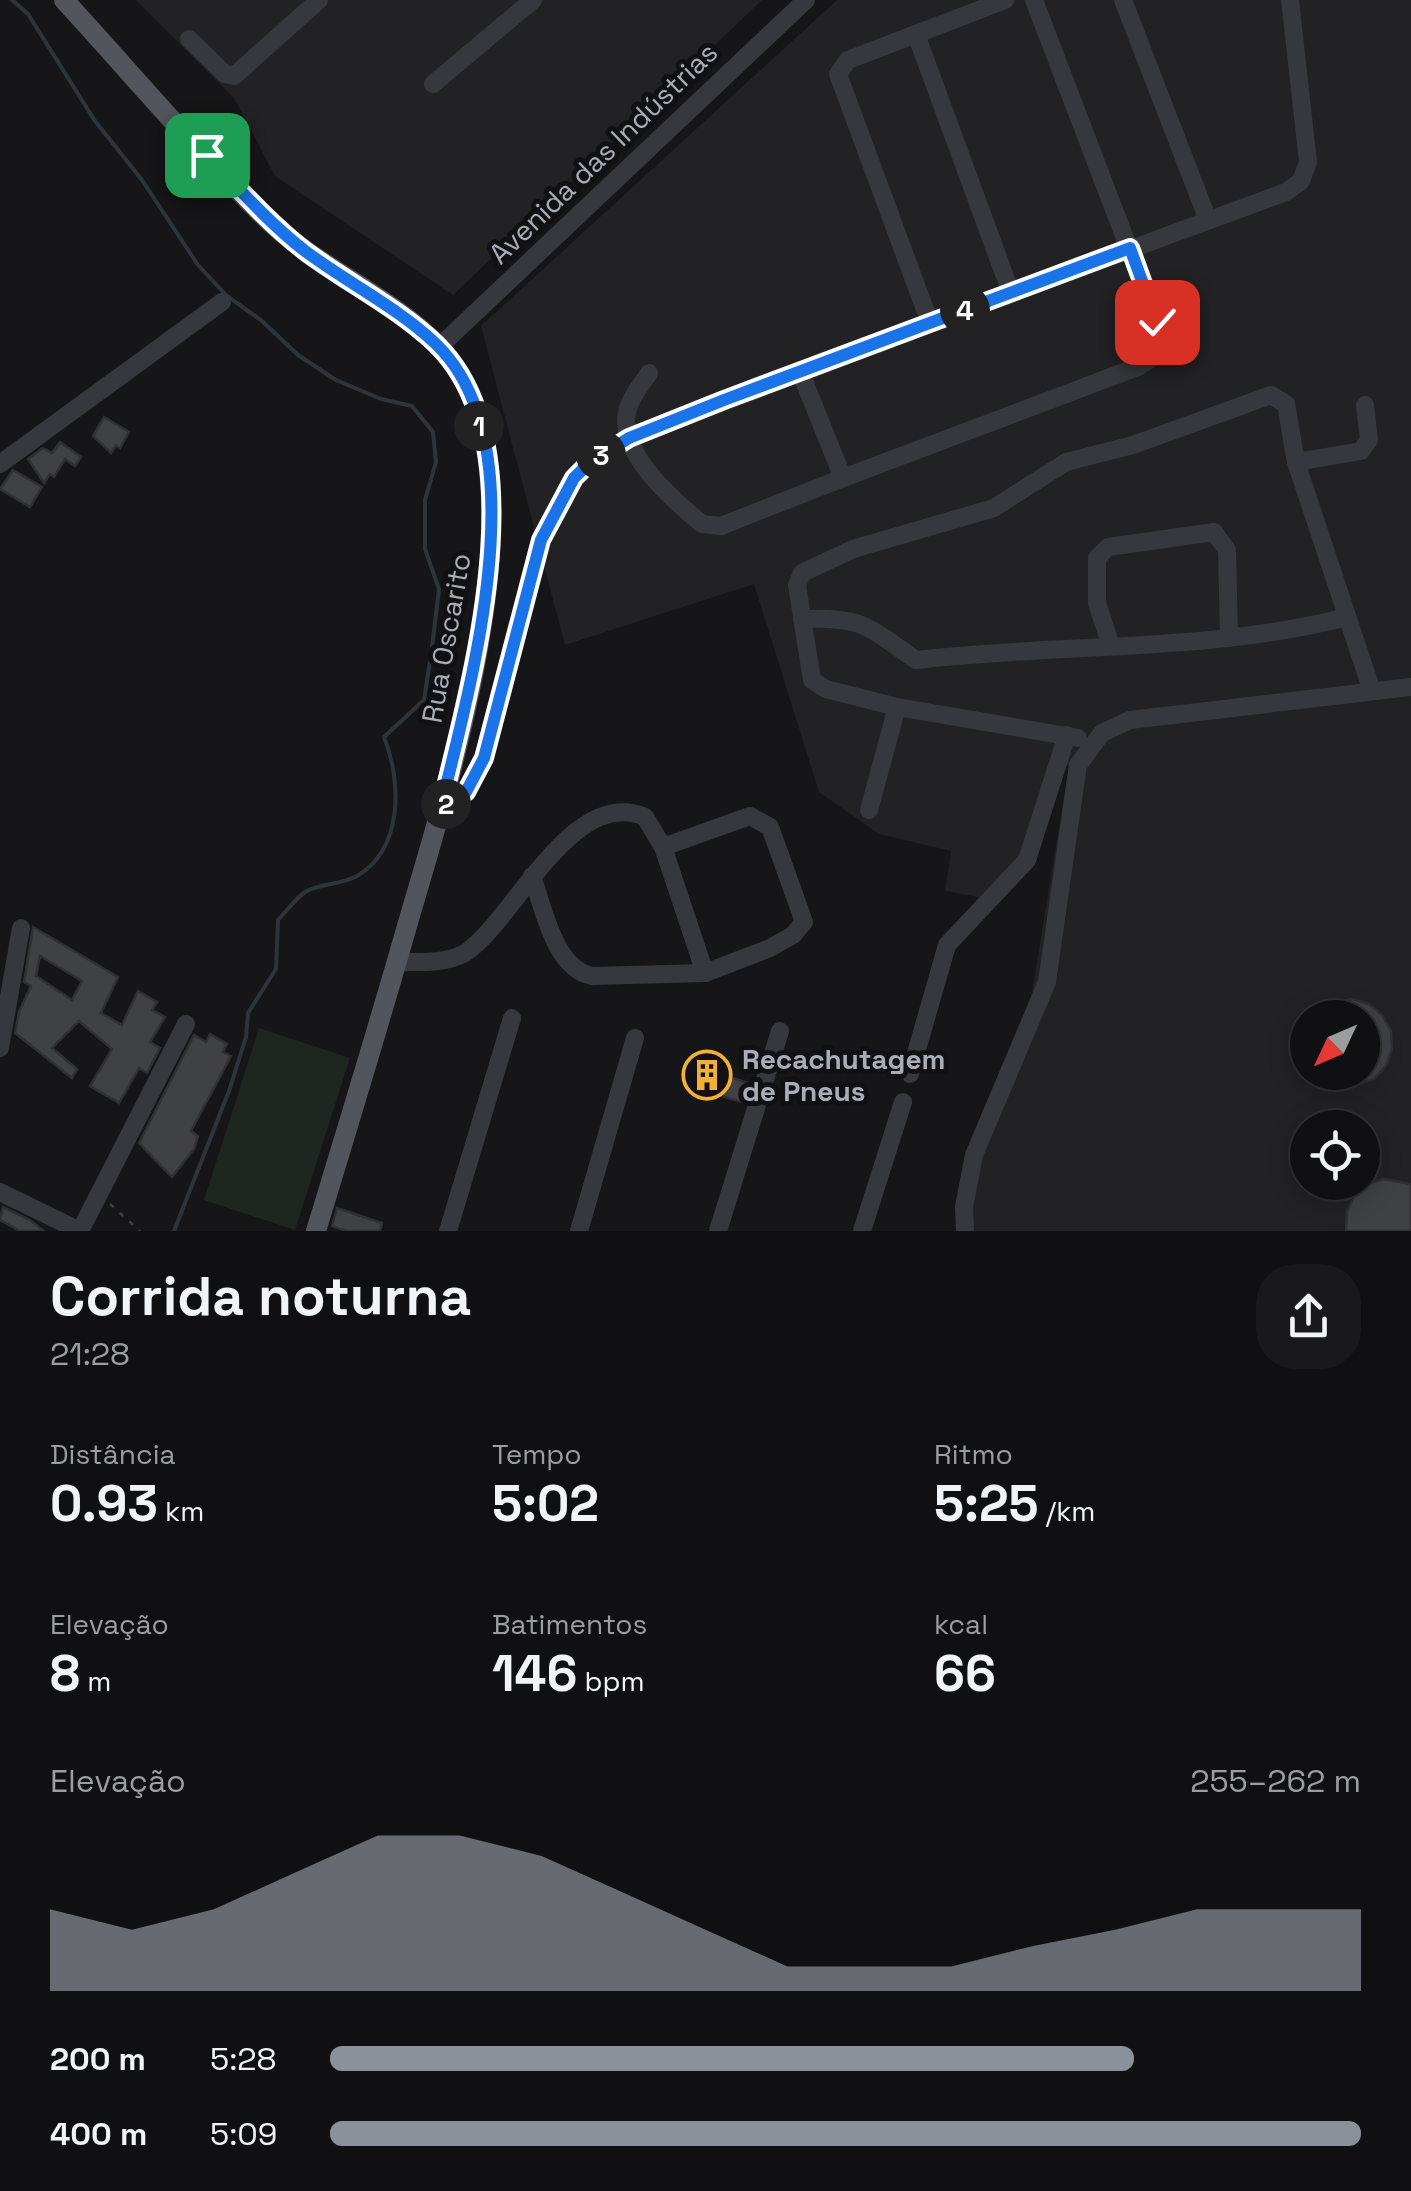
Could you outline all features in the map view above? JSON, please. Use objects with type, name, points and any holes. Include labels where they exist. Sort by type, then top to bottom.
[{"type":"main road","name":"Rua Oscarito","points":[[64,0],[271,223],[439,348],[463,378],[476,412],[489,473],[492,520],[488,583],[441,807],[316,1231]]},
{"type":"street","points":[[188,39],[226,74],[234,76],[319,0]]},
{"type":"street","points":[[433,84],[533,0]]},
{"type":"street","name":"Avenida das Indústrias","points":[[439,348],[806,0]]},
{"type":"street","points":[[930,323],[838,80],[840,68],[848,60],[1005,0]]},
{"type":"street","points":[[649,374],[628,408],[629,438],[640,460],[690,514],[710,528],[1152,359],[1160,348],[1157,322],[1034,0]]},
{"type":"street","points":[[1123,0],[1208,220]]},
{"type":"street","points":[[441,807],[466,792],[484,758],[541,540],[574,478],[629,438],[1286,192],[1302,181],[1306,173],[1290,0]]},
{"type":"street","points":[[916,34],[1011,293]]},
{"type":"street","points":[[0,464],[222,302]]},
{"type":"street","points":[[800,372],[843,478]]},
{"type":"street","points":[[1092,742],[897,707],[816,684],[810,674],[798,580],[816,564],[994,508],[1066,462],[1132,445],[1260,396],[1278,397],[1286,404],[1296,462],[1372,691]]},
{"type":"street","points":[[1296,462],[1361,451],[1369,434],[1365,404]]},
{"type":"street","points":[[1111,646],[1097,603],[1097,558],[1108,547],[1214,532],[1227,550],[1229,638]]},
{"type":"street","points":[[802,619],[849,618],[874,628],[916,660],[974,652],[1229,638],[1347,617]]},
{"type":"street","points":[[965,1231],[966,1192],[974,1155],[1047,982],[1078,765],[1092,742],[1130,720],[1411,687]]},
{"type":"street","points":[[869,810],[897,707]]},
{"type":"street","points":[[910,1074],[947,945],[1027,860],[1068,735]]},
{"type":"street","points":[[396,962],[424,962],[464,954],[578,828],[624,812],[645,817],[663,847],[704,973]]},
{"type":"street","points":[[532,876],[562,954],[580,974],[704,973],[782,942],[800,928],[803,916],[770,827],[757,817],[750,816],[663,847]]},
{"type":"street","points":[[0,1048],[21,928]]},
{"type":"street","points":[[448,1231],[512,1018]]},
{"type":"street","points":[[0,1192],[80,1231],[186,1024]]},
{"type":"street","points":[[718,1231],[780,1031]]},
{"type":"street","points":[[579,1231],[635,1038]]},
{"type":"street","points":[[862,1231],[903,1102]]},
{"type":"path","points":[[101,1196],[140,1231]]},
{"type":"shaded area","points":[[136,0],[762,0],[453,295],[275,176],[234,98]]},
{"type":"shaded area","points":[[837,0],[1411,0],[1411,1231],[957,1231],[1032,992],[1069,766],[1050,765],[1028,852],[984,898],[945,891],[951,851],[879,834],[819,792],[754,584],[565,645],[481,326]]},
{"type":"shaded area","points":[[259,1028],[350,1058],[295,1230],[204,1200]]},
{"type":"building","points":[[104,417],[129,432],[120,448],[116,445],[111,453],[93,436]]},
{"type":"building","points":[[60,442],[81,457],[75,466],[65,459],[54,477],[50,474],[44,483],[28,459],[43,448],[52,453]]},
{"type":"building","points":[[13,470],[42,487],[30,507],[0,489]]},
{"type":"building","points":[[33,927],[118,977],[101,1013],[122,1025],[138,991],[157,1002],[152,1010],[165,1017],[150,1042],[160,1048],[147,1073],[139,1068],[119,1103],[90,1086],[112,1049],[79,1021],[52,1048],[77,1069],[72,1078],[15,1033],[31,986],[24,982]],"holes":[[[40,956],[82,981],[72,1000],[36,976]]]},
{"type":"building","points":[[1380,1013],[1391,1031],[1392,1049],[1380,1072]]},
{"type":"building","points":[[210,1034],[227,1044],[223,1052],[231,1056],[191,1131],[198,1136],[194,1149],[172,1177],[139,1143],[194,1035],[206,1042]]},
{"type":"building","name":"Recachutagem de Pneus","points":[[694,1065],[751,1084],[745,1103],[688,1086]]},
{"type":"building","points":[[1380,1180],[1411,1184],[1411,1231],[1346,1231],[1352,1200],[1380,1200]]},
{"type":"building","points":[[3,1207],[44,1231],[20,1231],[0,1220]]},
{"type":"building","points":[[337,1208],[382,1223],[380,1231],[346,1231],[332,1226]]},
{"type":"waterway","points":[[12,0],[28,14],[95,121],[142,180],[198,265],[226,295],[262,321],[298,355],[336,380],[381,399],[412,406],[433,432],[436,462],[425,500],[425,549],[439,589],[424,700],[384,737],[394,774],[391,832],[372,864],[357,876],[305,892],[278,920],[276,969],[248,1013],[246,1037],[229,1091],[174,1231]]},
{"type":"place","name":"Recachutagem de Pneus","points":[[707,1075]]},
{"type":"route","points":[[207,155],[271,223],[416,327],[439,348],[463,378],[476,412],[489,473],[492,520],[488,583],[441,807],[466,792],[484,758],[541,540],[574,478],[606,451],[724,400],[1130,248],[1157,322]]}]
